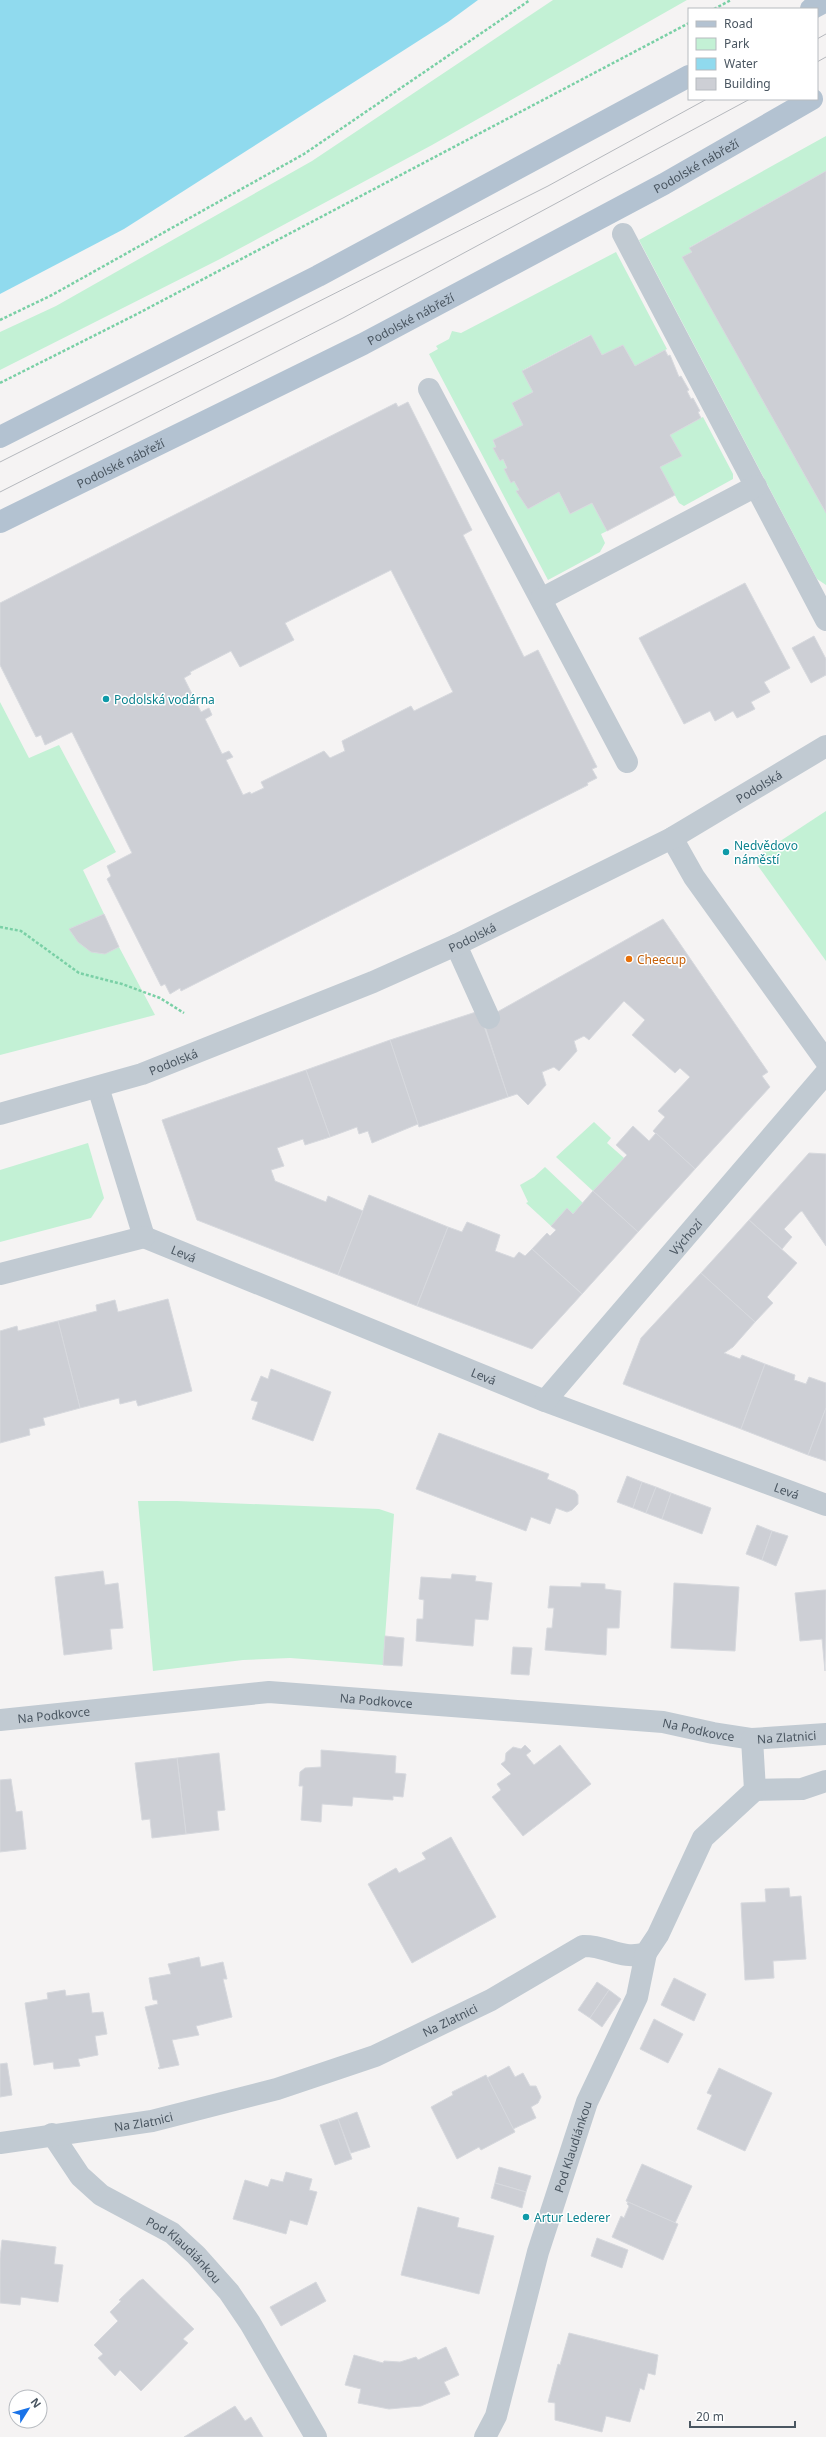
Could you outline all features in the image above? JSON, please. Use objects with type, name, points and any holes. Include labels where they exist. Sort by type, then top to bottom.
[{"type":"main road","points":[[813,8],[826,1]]},
{"type":"main road","points":[[0,437],[318,276],[688,77]]},
{"type":"main road","name":"Podolské nábřeží","points":[[0,522],[363,344],[664,184],[810,100]]},
{"type":"street","points":[[623,234],[826,620]]},
{"type":"street","points":[[429,389],[627,762]]},
{"type":"street","points":[[541,599],[756,486]]},
{"type":"street","name":"Podolská","points":[[0,1114],[142,1074],[373,982],[456,946],[672,838],[826,746]]},
{"type":"street","points":[[672,838],[694,877],[826,1061]]},
{"type":"street","points":[[456,946],[489,1018]]},
{"type":"street","name":"Výchozí","points":[[545,1402],[826,1073]]},
{"type":"street","points":[[0,1274],[144,1237],[98,1087]]},
{"type":"street","name":"Levá","points":[[144,1237],[545,1402],[826,1505]]},
{"type":"street","name":"Na Podkovce","points":[[0,1720],[270,1692],[662,1722],[713,1733],[752,1738]]},
{"type":"street","name":"Na Zlatnici","points":[[755,1790],[752,1738],[826,1734]]},
{"type":"street","points":[[646,1953],[658,1935],[703,1838],[755,1790],[802,1790],[826,1781]]},
{"type":"street","name":"Na Zlatnici","points":[[52,2134],[152,2121],[277,2089],[376,2056],[491,2000],[583,1946],[593,1946],[625,1956],[646,1953]]},
{"type":"street","name":"Pod Klaudiánkou","points":[[485,2437],[496,2416],[538,2252],[587,2102],[638,1997],[646,1953]]},
{"type":"street","points":[[0,2143],[52,2134]]},
{"type":"street","name":"Pod Klaudiánkou","points":[[52,2134],[80,2176],[101,2195],[172,2233],[196,2255],[229,2292],[250,2323],[316,2437]]},
{"type":"path","points":[[0,320],[52,295],[304,154],[530,0]]},
{"type":"path","points":[[716,8],[731,0]]},
{"type":"path","points":[[0,383],[151,307],[688,24]]},
{"type":"path","points":[[0,927],[21,931],[79,973],[122,984],[160,998],[184,1013]]},
{"type":"green space","points":[[553,0],[687,0],[432,145],[220,259],[0,370],[0,332],[56,306],[312,161]]},
{"type":"green space","points":[[826,136],[826,171],[690,247],[692,252],[683,257],[826,513],[826,585],[817,579],[639,240]]},
{"type":"green space","points":[[616,252],[667,349],[635,366],[623,345],[602,355],[590,335],[523,370],[533,392],[512,403],[523,425],[493,441],[496,447],[494,448],[500,461],[503,459],[512,482],[514,481],[519,490],[517,491],[528,509],[559,492],[570,514],[592,503],[607,531],[601,534],[605,543],[600,552],[548,580],[429,354],[438,349],[436,346],[449,339],[452,331],[461,333]]},
{"type":"green space","points":[[703,417],[733,474],[733,479],[684,506],[679,503],[660,467],[682,456],[670,435]]},
{"type":"green space","points":[[0,702],[29,758],[59,745],[116,852],[83,870],[104,914],[70,929],[86,947],[96,952],[102,953],[119,947],[155,1015],[0,1055]]},
{"type":"green space","points":[[826,811],[826,961],[753,859]]},
{"type":"green space","points":[[594,1122],[611,1138],[607,1143],[624,1158],[593,1191],[556,1157]]},
{"type":"green space","points":[[88,1143],[104,1198],[91,1218],[0,1242],[0,1170]]},
{"type":"green space","points":[[545,1167],[583,1203],[573,1214],[567,1208],[551,1226],[526,1203],[528,1202],[520,1185],[534,1177]]},
{"type":"green space","points":[[138,1501],[177,1501],[379,1509],[394,1514],[383,1665],[290,1658],[243,1660],[153,1671]]},
{"type":"water","points":[[0,0],[478,0],[448,22],[124,229],[0,294]]},
{"type":"building","points":[[826,171],[826,513],[682,257],[692,252],[689,248]]},
{"type":"building","points":[[591,335],[602,355],[623,345],[635,366],[665,350],[668,356],[670,355],[679,377],[681,376],[689,390],[687,391],[691,399],[693,398],[700,411],[698,412],[701,418],[670,435],[682,456],[660,467],[675,495],[607,531],[592,503],[570,514],[559,492],[528,509],[516,491],[519,490],[514,481],[511,483],[504,469],[507,468],[503,459],[500,461],[493,448],[496,447],[493,440],[523,425],[512,403],[533,392],[522,371]]},
{"type":"building","name":"Podolská vodárna","points":[[408,402],[472,530],[463,535],[524,657],[538,650],[597,767],[592,769],[597,778],[587,783],[588,785],[181,991],[180,988],[170,994],[165,984],[161,986],[107,879],[111,876],[107,866],[132,853],[72,732],[45,745],[41,735],[36,737],[0,665],[0,603],[396,403],[398,407]],"holes":[[[391,570],[453,692],[414,711],[411,706],[342,741],[345,751],[330,758],[324,751],[261,782],[264,788],[251,794],[250,792],[243,795],[226,760],[233,757],[229,751],[222,754],[205,719],[212,715],[209,708],[201,712],[184,678],[191,674],[190,672],[231,651],[240,667],[294,640],[285,623]]]},
{"type":"building","points":[[745,583],[790,668],[764,682],[770,692],[751,702],[755,709],[737,718],[733,711],[715,721],[710,711],[684,724],[639,638]]},
{"type":"building","points":[[814,636],[826,659],[826,675],[811,683],[792,648]]},
{"type":"building","points":[[104,914],[119,947],[105,954],[91,952],[78,942],[69,929]]},
{"type":"building","points":[[663,919],[768,1072],[762,1076],[770,1087],[695,1169],[653,1131],[665,1117],[658,1111],[690,1077],[680,1068],[675,1073],[632,1035],[645,1020],[624,1001],[589,1040],[584,1036],[574,1041],[577,1051],[559,1071],[554,1067],[542,1072],[546,1085],[528,1105],[517,1094],[508,1097],[483,1020]]},
{"type":"building","points":[[479,1011],[508,1097],[419,1127],[390,1040]]},
{"type":"building","points":[[390,1040],[418,1124],[372,1143],[368,1131],[359,1134],[357,1127],[330,1137],[306,1070]]},
{"type":"building","points":[[306,1070],[330,1137],[305,1145],[303,1139],[277,1148],[284,1166],[271,1170],[275,1181],[326,1202],[328,1196],[363,1211],[338,1275],[197,1220],[162,1120]]},
{"type":"building","points":[[633,1126],[649,1141],[656,1133],[695,1169],[638,1232],[593,1191],[627,1155],[616,1145]]},
{"type":"building","points":[[809,1153],[826,1154],[826,1246],[802,1211],[784,1229],[792,1237],[782,1249],[749,1220]]},
{"type":"building","points":[[593,1191],[638,1232],[582,1294],[532,1249],[547,1233],[550,1236],[556,1230],[551,1226],[567,1208],[573,1214]]},
{"type":"building","points":[[369,1195],[448,1227],[417,1306],[338,1275]]},
{"type":"building","points":[[749,1220],[797,1263],[767,1297],[773,1303],[755,1322],[701,1273]]},
{"type":"building","points":[[467,1222],[500,1235],[495,1251],[514,1258],[519,1252],[525,1256],[532,1249],[582,1294],[532,1349],[417,1306],[448,1227],[462,1232]]},
{"type":"building","points":[[701,1273],[755,1322],[733,1347],[724,1353],[740,1359],[742,1355],[765,1364],[741,1429],[623,1384],[641,1338]]},
{"type":"building","points":[[168,1299],[192,1391],[138,1406],[136,1400],[120,1404],[119,1398],[80,1408],[58,1321],[97,1311],[96,1305],[115,1300],[118,1312]]},
{"type":"building","points":[[58,1321],[80,1408],[43,1418],[45,1425],[29,1429],[30,1435],[0,1443],[0,1331],[17,1326],[18,1331]]},
{"type":"building","points":[[765,1364],[795,1375],[794,1380],[806,1384],[809,1377],[826,1383],[826,1408],[808,1455],[741,1429]]},
{"type":"building","points":[[271,1369],[331,1392],[313,1441],[252,1419],[258,1402],[251,1400],[261,1376],[268,1379]]},
{"type":"building","points":[[826,1408],[826,1461],[808,1455]]},
{"type":"building","points":[[439,1433],[549,1474],[547,1479],[575,1491],[578,1495],[578,1504],[572,1510],[567,1512],[556,1508],[550,1524],[531,1517],[526,1531],[416,1489]]},
{"type":"building","points":[[627,1476],[642,1482],[633,1508],[617,1502]]},
{"type":"building","points":[[642,1482],[656,1487],[646,1513],[633,1508]]},
{"type":"building","points":[[656,1487],[671,1493],[662,1519],[646,1513]]},
{"type":"building","points":[[671,1493],[711,1508],[702,1534],[662,1519]]},
{"type":"building","points":[[757,1525],[772,1531],[762,1560],[746,1554]]},
{"type":"building","points":[[772,1531],[788,1536],[776,1566],[762,1560]]},
{"type":"building","points":[[103,1571],[105,1585],[118,1583],[123,1628],[110,1629],[112,1649],[64,1655],[55,1577]]},
{"type":"building","points":[[452,1574],[476,1576],[475,1581],[492,1583],[488,1620],[475,1619],[473,1646],[416,1641],[417,1619],[423,1619],[424,1600],[419,1599],[421,1577],[451,1579]]},
{"type":"building","points":[[581,1583],[605,1584],[605,1589],[621,1591],[619,1628],[607,1628],[606,1655],[545,1650],[547,1628],[552,1628],[554,1608],[548,1608],[550,1586],[581,1587]]},
{"type":"building","points":[[674,1583],[739,1587],[735,1651],[671,1648]]},
{"type":"building","points":[[826,1590],[825,1671],[822,1639],[800,1641],[795,1593]]},
{"type":"building","points":[[385,1636],[404,1638],[402,1666],[383,1665]]},
{"type":"building","points":[[513,1647],[532,1648],[529,1675],[511,1674]]},
{"type":"building","points":[[525,1745],[531,1751],[526,1755],[534,1765],[560,1745],[591,1784],[523,1836],[492,1797],[501,1790],[497,1784],[511,1774],[501,1764],[505,1761],[506,1753],[513,1747],[521,1749]]},
{"type":"building","points":[[321,1750],[396,1756],[395,1773],[406,1774],[403,1797],[393,1796],[393,1800],[353,1797],[352,1806],[322,1804],[321,1822],[301,1820],[303,1786],[299,1786],[300,1772],[305,1768],[321,1767]]},
{"type":"building","points":[[219,1753],[225,1810],[217,1811],[219,1830],[186,1834],[177,1758]]},
{"type":"building","points":[[177,1758],[186,1834],[152,1838],[150,1819],[142,1820],[135,1763]]},
{"type":"building","points":[[11,1779],[16,1812],[22,1811],[26,1849],[0,1852],[0,1780]]},
{"type":"building","points":[[451,1837],[496,1917],[412,1963],[368,1884],[396,1868],[399,1873],[426,1859],[422,1853]]},
{"type":"building","points":[[789,1888],[790,1897],[801,1896],[806,1959],[773,1961],[774,1978],[745,1980],[741,1903],[766,1902],[765,1889]]},
{"type":"building","points":[[199,1957],[201,1967],[223,1962],[227,1979],[223,1979],[232,2017],[196,2026],[199,2035],[172,2040],[179,2065],[159,2069],[158,2068],[160,2067],[145,2007],[158,2004],[157,2000],[153,2000],[149,1978],[171,1974],[168,1964]]},
{"type":"building","points":[[674,1978],[706,1994],[694,2021],[661,2005]]},
{"type":"building","points":[[597,1982],[609,1990],[590,2018],[578,2010]]},
{"type":"building","points":[[65,1990],[66,1996],[89,1993],[92,2013],[103,2012],[107,2034],[95,2036],[98,2055],[78,2059],[80,2066],[54,2069],[53,2062],[34,2065],[25,2003],[48,1999],[47,1993]]},
{"type":"building","points":[[609,1990],[621,1999],[602,2027],[590,2018]]},
{"type":"building","points":[[654,2019],[683,2034],[668,2063],[640,2049]]},
{"type":"building","points":[[7,2063],[12,2095],[0,2097],[0,2064]]},
{"type":"building","points":[[509,2066],[515,2077],[523,2073],[530,2086],[536,2086],[541,2097],[538,2103],[531,2107],[536,2118],[513,2129],[487,2078]]},
{"type":"building","points":[[719,2068],[772,2093],[745,2151],[697,2129],[712,2095],[707,2093]]},
{"type":"building","points":[[486,2075],[515,2132],[481,2150],[479,2147],[457,2159],[431,2107],[453,2095],[452,2092]]},
{"type":"building","points":[[357,2112],[370,2147],[351,2153],[338,2119]]},
{"type":"building","points":[[338,2119],[352,2159],[335,2165],[320,2125]]},
{"type":"building","points":[[642,2164],[692,2186],[675,2223],[626,2201]]},
{"type":"building","points":[[499,2167],[531,2176],[526,2192],[495,2183]]},
{"type":"building","points":[[286,2172],[312,2179],[309,2190],[317,2192],[307,2225],[290,2220],[286,2234],[233,2219],[245,2180],[268,2187],[271,2179],[283,2182]]},
{"type":"building","points":[[495,2183],[526,2192],[522,2208],[491,2198]]},
{"type":"building","points":[[628,2202],[678,2224],[663,2260],[612,2237],[621,2216],[624,2218],[629,2206],[627,2204]]},
{"type":"building","points":[[418,2207],[459,2218],[457,2227],[494,2236],[479,2294],[401,2275]]},
{"type":"building","points":[[597,2238],[628,2250],[622,2268],[591,2256]]},
{"type":"building","points":[[2,2240],[56,2247],[54,2264],[63,2265],[58,2302],[21,2297],[20,2305],[0,2303],[0,2258]]},
{"type":"building","points":[[143,2279],[194,2329],[183,2339],[188,2343],[141,2391],[120,2370],[115,2376],[98,2358],[103,2354],[94,2345],[118,2321],[110,2312],[121,2301],[119,2300]]},
{"type":"building","points":[[316,2282],[326,2301],[281,2326],[270,2307]]},
{"type":"building","points":[[569,2333],[658,2355],[655,2375],[648,2373],[644,2390],[640,2388],[630,2422],[606,2416],[602,2432],[555,2420],[555,2403],[548,2402],[558,2364],[560,2365]]},
{"type":"building","points":[[446,2347],[459,2375],[444,2382],[450,2394],[421,2406],[389,2409],[358,2403],[361,2389],[345,2385],[354,2355],[383,2363],[384,2361],[400,2362],[416,2357],[418,2360]]},
{"type":"building","points":[[235,2406],[245,2421],[251,2417],[263,2437],[184,2437]]},
{"type":"tram line","points":[[818,38],[826,34]]},
{"type":"tram line","points":[[818,61],[826,57]]},
{"type":"tram line","points":[[0,462],[548,186],[705,100]]},
{"type":"tram line","points":[[0,492],[343,318],[748,100]]},
{"type":"place","name":"Podolská vodárna","points":[[106,699]]},
{"type":"place","name":"Nedvědovo náměstí","points":[[726,852]]},
{"type":"place","name":"Cheecup","points":[[629,959]]},
{"type":"place","name":"Artur Lederer","points":[[526,2217]]}]
